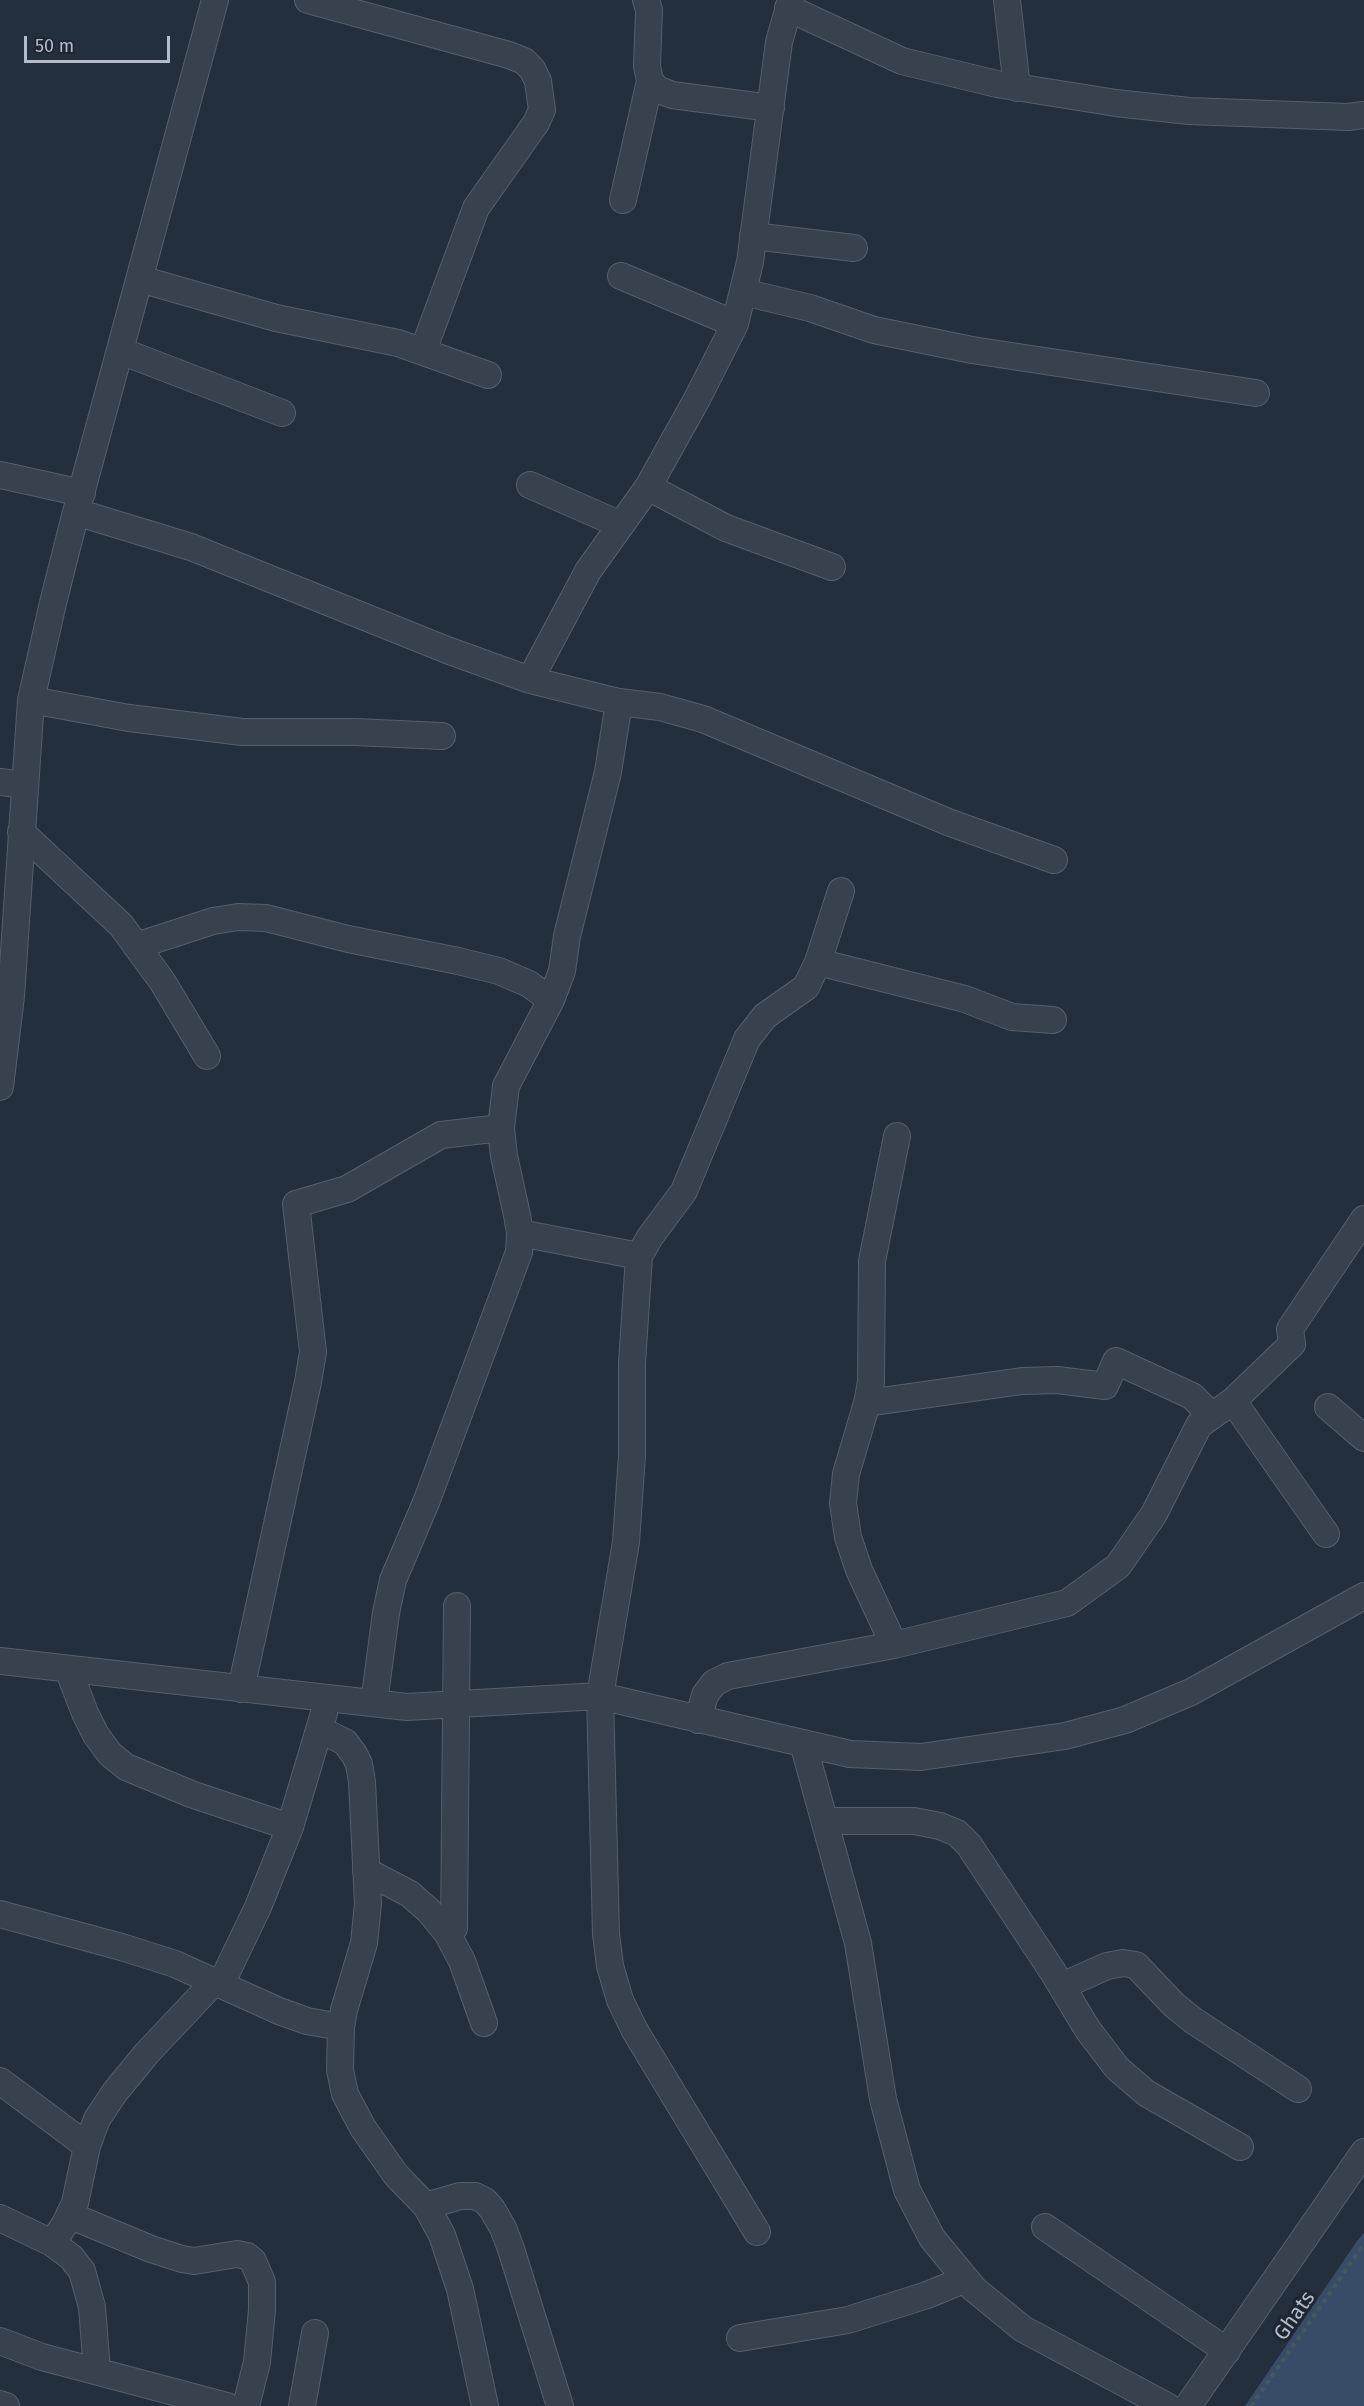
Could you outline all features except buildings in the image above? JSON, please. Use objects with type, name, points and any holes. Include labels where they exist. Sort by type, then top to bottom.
[{"type":"street","points":[[0,1087],[11,996],[7,934],[21,832],[12,783],[52,603],[215,0]]},
{"type":"street","points":[[308,0],[509,55],[524,61],[532,69],[538,81],[542,110],[536,123],[476,208],[423,351]]},
{"type":"street","points":[[623,200],[650,81],[647,66],[649,10],[646,0]]},
{"type":"street","points":[[1007,0],[1017,88]]},
{"type":"street","points":[[530,680],[588,571],[648,487],[735,324],[753,236],[779,42],[790,4],[902,61],[1017,88],[1189,111],[1348,117],[1364,115]]},
{"type":"street","points":[[650,81],[657,89],[672,95],[771,108]]},
{"type":"street","points":[[753,236],[854,248]]},
{"type":"street","points":[[621,276],[735,324]]},
{"type":"street","points":[[140,279],[258,314],[398,343],[488,375]]},
{"type":"street","points":[[743,292],[810,308],[874,330],[972,350],[1256,393]]},
{"type":"street","points":[[120,351],[282,413]]},
{"type":"street","points":[[0,475],[79,503],[447,650],[530,680],[619,702],[660,707],[703,719],[948,822],[1054,860]]},
{"type":"street","points":[[530,485],[621,525]]},
{"type":"street","points":[[648,487],[726,528],[832,567]]},
{"type":"street","points":[[31,700],[129,718],[242,732],[355,732],[442,736]]},
{"type":"street","points":[[374,1703],[386,1612],[393,1580],[428,1500],[519,1252],[520,1233],[504,1155],[501,1128],[506,1086],[551,1000],[562,970],[567,936],[608,772],[619,702]]},
{"type":"street","points":[[21,832],[121,925],[162,981],[207,1056]]},
{"type":"street","points":[[757,2232],[635,2031],[620,2000],[610,1966],[606,1934],[600,1696],[626,1542],[632,1455],[632,1363],[639,1256],[684,1191],[747,1040],[765,1016],[806,987],[818,962],[841,891]]},
{"type":"street","points":[[136,946],[213,921],[238,917],[266,918],[348,939],[458,961],[500,972],[529,984],[551,1000]]},
{"type":"street","points":[[818,962],[965,999],[1012,1017],[1053,1020]]},
{"type":"street","points":[[241,1689],[313,1352],[296,1204],[347,1190],[441,1136],[501,1128]]},
{"type":"street","points":[[894,1645],[859,1570],[848,1537],[843,1503],[846,1474],[871,1382],[872,1261],[897,1136]]},
{"type":"street","points":[[698,1720],[705,1695],[714,1683],[728,1676],[894,1645],[1067,1603],[1118,1566],[1154,1514],[1199,1425],[1233,1401],[1292,1344],[1290,1329],[1364,1219]]},
{"type":"street","points":[[520,1233],[639,1256]]},
{"type":"street","points":[[867,1403],[1022,1381],[1057,1380],[1105,1386],[1116,1362],[1192,1396],[1212,1416]]},
{"type":"street","points":[[1233,1401],[1326,1534]]},
{"type":"street","points":[[1328,1407],[1364,1438]]},
{"type":"street","points":[[0,1661],[407,1707],[600,1696],[850,1754],[921,1757],[1065,1736],[1125,1720],[1191,1692],[1364,1596]]},
{"type":"street","points":[[454,1928],[457,1606]]},
{"type":"street","points":[[68,1669],[96,1735],[110,1754],[126,1767],[191,1794],[290,1827]]},
{"type":"street","points":[[52,2243],[69,2215],[80,2187],[87,2146],[97,2120],[115,2092],[147,2053],[218,1982],[258,1907],[290,1827],[328,1698]]},
{"type":"street","points":[[320,1730],[345,1742],[359,1764],[368,1904],[364,1943],[341,2027],[340,2070],[345,2094],[363,2128],[396,2175],[426,2206],[442,2235],[460,2289],[485,2406]]},
{"type":"street","points":[[803,1743],[858,1943],[883,2099],[907,2190],[932,2238],[974,2289],[1023,2329],[1167,2406]]},
{"type":"street","points":[[826,1821],[914,1821],[940,1826],[957,1833],[969,1845],[1062,1986],[1088,2030],[1117,2068],[1146,2092],[1240,2147]]},
{"type":"street","points":[[366,1871],[410,1894],[429,1911],[447,1933],[462,1960],[484,2023]]},
{"type":"street","points":[[0,1914],[125,1948],[218,1982],[298,2018],[341,2027]]},
{"type":"street","points":[[1062,1986],[1107,1966],[1123,1962],[1136,1965],[1174,2005],[1194,2021],[1298,2089]]},
{"type":"street","points":[[0,2081],[87,2146]]},
{"type":"street","points":[[1188,2406],[1364,2152]]},
{"type":"street","points":[[426,2206],[460,2196],[475,2196],[492,2209],[511,2249],[560,2406]]},
{"type":"street","points":[[69,2215],[182,2259],[194,2261],[237,2254],[254,2260],[262,2282],[262,2310],[257,2362],[246,2406]]},
{"type":"street","points":[[0,2218],[52,2243],[71,2257],[82,2271],[92,2307],[97,2372]]},
{"type":"street","points":[[1045,2227],[1227,2351]]},
{"type":"street","points":[[740,2338],[848,2320],[927,2295],[966,2279]]},
{"type":"street","points":[[302,2406],[315,2333]]},
{"type":"street","points":[[0,2341],[97,2372],[226,2406]]},
{"type":"street","points":[[0,2404],[6,2406]]},
{"type":"path","name":"Ghats","points":[[1251,2406],[1364,2244]]},
{"type":"water","points":[[1364,2233],[1364,2406],[1245,2406],[1357,2241]]}]
